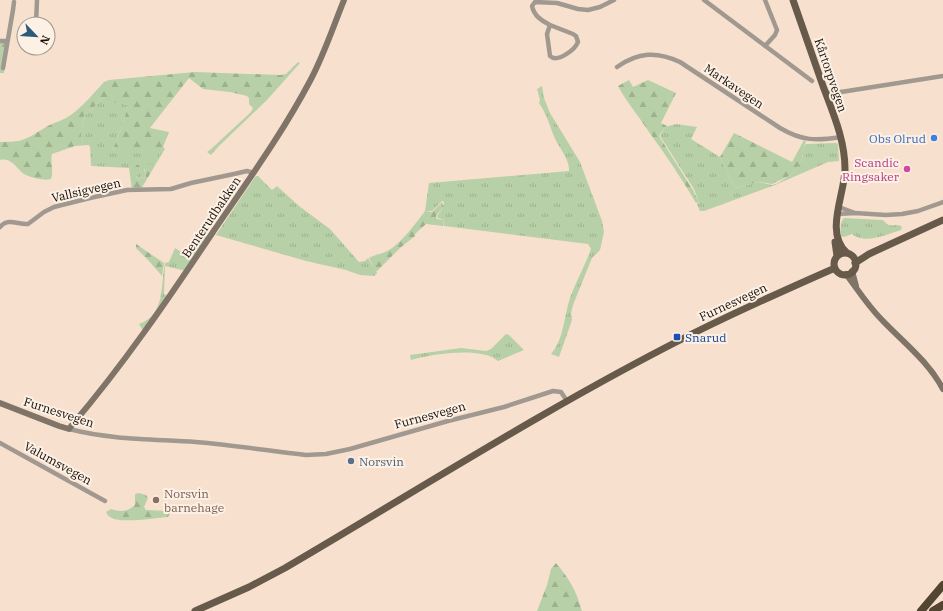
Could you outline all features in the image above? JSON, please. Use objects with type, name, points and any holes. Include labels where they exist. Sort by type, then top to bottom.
[{"type":"highway","points":[[921,611],[943,585]]},
{"type":"highway","points":[[934,611],[943,605]]},
{"type":"main road","name":"Benterudbakken","points":[[69,429],[126,358],[159,313],[254,173],[310,80],[320,60],[344,0]]},
{"type":"main road","name":"Kårtorpvegen","points":[[793,0],[841,137],[845,168],[836,227],[841,247],[852,258]]},
{"type":"main road","name":"Kårtorpvegen","points":[[837,256],[833,218],[843,159]]},
{"type":"main road","points":[[852,258],[854,268],[849,273],[840,273],[835,268],[834,263],[837,256],[842,253],[852,258],[869,254],[943,220]]},
{"type":"main road","name":"Furnesvegen","points":[[567,401],[686,336],[835,268]]},
{"type":"main road","points":[[849,273],[856,287],[875,314],[921,359],[943,388]]},
{"type":"main road","points":[[195,611],[249,588],[567,401]]},
{"type":"main road","name":"Furnesvegen","points":[[0,403],[69,429]]},
{"type":"street","points":[[36,16],[37,0]]},
{"type":"street","points":[[550,25],[547,34],[550,56],[557,59],[573,49],[578,42],[576,36],[550,25],[536,16],[532,6],[533,3],[553,4],[556,2],[578,9],[588,10],[600,7],[614,0]]},
{"type":"street","points":[[704,0],[812,81]]},
{"type":"street","points":[[765,0],[777,30],[775,35],[765,46]]},
{"type":"street","points":[[3,68],[14,2]]},
{"type":"street","points":[[0,41],[7,41]]},
{"type":"street","name":"Markavegen","points":[[616,67],[632,58],[644,55],[656,54],[670,57],[688,67],[780,128],[795,136],[818,140],[841,137]]},
{"type":"street","points":[[827,97],[832,92],[841,92],[943,76]]},
{"type":"street","points":[[827,97],[834,98],[841,92]]},
{"type":"street","name":"Vallsigvegen","points":[[0,227],[8,221],[28,224],[44,212],[54,207],[112,193],[127,190],[166,190],[247,171],[254,173]]},
{"type":"street","points":[[838,211],[886,215],[902,214],[918,211],[943,202]]},
{"type":"street","name":"Furnesvegen","points":[[69,429],[99,436],[199,442],[295,454],[317,454],[356,447],[504,407],[553,390],[560,392],[567,401]]},
{"type":"street","name":"Valumsvegen","points":[[0,443],[106,501]]},
{"type":"green space","points":[[0,41],[8,42],[4,73],[0,73]]},
{"type":"green space","points":[[298,62],[300,63],[267,100],[211,155],[207,152],[251,112],[253,108],[249,104],[249,98],[247,96],[230,92],[203,89],[189,78],[150,128],[169,132],[163,147],[165,149],[141,189],[132,189],[129,168],[91,166],[89,145],[75,146],[52,154],[52,176],[51,179],[48,180],[29,176],[23,173],[12,162],[0,160],[0,142],[25,139],[66,118],[91,97],[104,82],[109,80],[195,72],[286,74]],"holes":[[[111,97],[115,103],[128,105],[122,127],[113,149],[115,151],[163,151],[154,166],[151,164],[146,164],[144,166],[146,177],[138,179],[136,176],[141,171],[139,165],[136,165],[134,171],[131,171],[131,168],[91,166],[90,144],[83,144],[81,136],[84,115],[92,110],[100,99]]]},
{"type":"green space","points":[[629,80],[633,87],[648,80],[676,93],[661,123],[667,126],[659,136],[699,202],[696,203],[674,167],[618,86]]},
{"type":"green space","points":[[542,86],[544,98],[550,113],[580,162],[602,221],[604,232],[600,250],[592,258],[573,305],[571,313],[572,320],[559,357],[551,354],[559,341],[570,298],[591,249],[588,244],[444,226],[444,220],[438,218],[437,216],[444,206],[444,202],[442,201],[432,211],[425,211],[429,183],[569,171],[567,161],[555,139],[539,103],[540,100],[537,89]]},
{"type":"green space","points":[[111,97],[128,105],[122,127],[113,149],[115,151],[163,151],[154,166],[144,169],[146,177],[138,179],[134,171],[131,171],[130,168],[91,166],[90,145],[83,144],[81,136],[84,115],[92,110],[100,99]]},
{"type":"green space","points":[[676,124],[697,127],[691,139],[720,157],[735,188],[758,182],[772,185],[791,175],[802,159],[804,146],[806,144],[837,143],[839,161],[828,162],[775,185],[704,211],[700,211],[697,204],[699,202],[694,189],[660,136],[665,127]]},
{"type":"green space","points":[[734,133],[792,162],[804,140],[806,142],[802,159],[791,175],[772,184],[758,182],[735,188],[720,157]]},
{"type":"green space","points":[[258,176],[272,190],[277,186],[299,206],[330,229],[359,262],[365,261],[368,258],[377,273],[374,276],[360,275],[216,235],[255,177]]},
{"type":"green space","points":[[442,202],[444,206],[436,216],[437,219],[444,220],[443,226],[426,224],[376,272],[369,258],[393,247],[408,232],[425,211],[432,212]]},
{"type":"green space","points":[[844,218],[883,220],[889,225],[900,225],[902,227],[901,230],[876,238],[863,239],[852,234],[844,237],[841,236],[841,222]]},
{"type":"green space","points":[[205,236],[207,238],[186,271],[165,266],[164,294],[169,297],[143,331],[139,324],[148,319],[158,306],[162,290],[165,263],[169,262],[175,248],[188,256],[193,254]]},
{"type":"green space","points":[[136,244],[164,263],[162,276],[136,248]]},
{"type":"green space","points":[[506,334],[509,335],[524,350],[498,361],[490,356],[468,353],[443,354],[411,360],[410,355],[461,348],[486,351],[491,349]]},
{"type":"green space","points":[[139,493],[146,495],[148,498],[144,507],[146,510],[169,511],[170,513],[168,517],[121,520],[109,517],[106,512],[111,509],[124,511],[135,505],[135,494]]},
{"type":"green space","points":[[556,563],[572,586],[582,611],[537,611],[547,585],[551,569]]},
{"type":"place","name":"Obs Olrud","points":[[934,138]]},
{"type":"place","name":"Scandic Ringsaker","points":[[907,169]]},
{"type":"place","name":"Snarud","points":[[677,337]]},
{"type":"place","name":"Norsvin","points":[[351,461]]},
{"type":"place","name":"Norsvin barnehage","points":[[156,500]]}]
